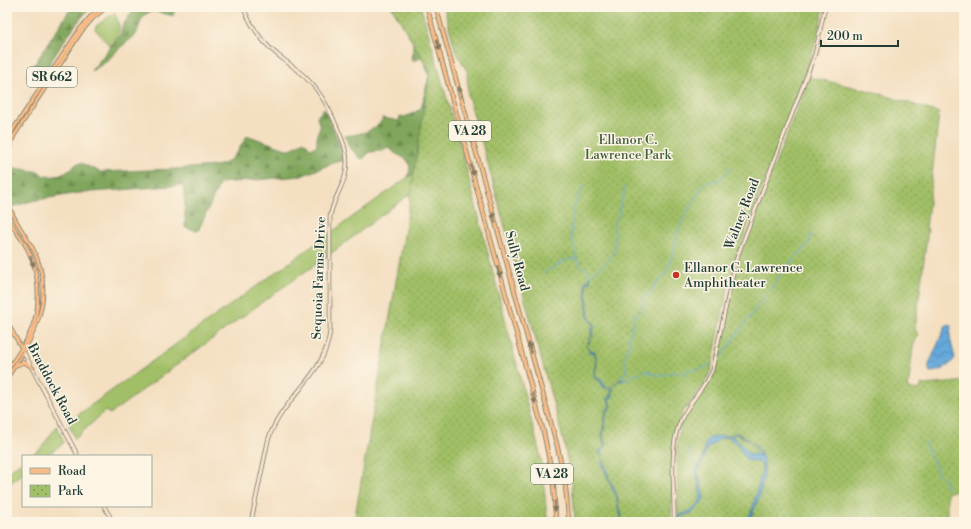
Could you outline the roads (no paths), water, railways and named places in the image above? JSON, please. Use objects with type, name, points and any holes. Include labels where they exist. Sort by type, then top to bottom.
[{"type":"highway","name":"Sully Road","points":[[427,7],[544,434],[552,474],[556,522]]},
{"type":"highway","name":"Sully Road","points":[[436,7],[557,445],[565,482],[569,522]]},
{"type":"main road","name":"SR 662","points":[[7,142],[14,128],[80,29],[91,16],[102,7]]},
{"type":"main road","name":"SR 662","points":[[7,155],[14,136],[77,38],[89,22],[107,7]]},
{"type":"main road","name":"Sequoia Farms Drive","points":[[243,7],[252,25],[264,42],[306,77],[324,99],[332,114],[344,144],[347,162],[345,178],[334,200],[330,217],[330,330],[328,345],[320,364],[285,408],[272,430],[268,441],[251,522]]},
{"type":"main road","name":"Walney Road","points":[[674,522],[674,455],[677,429],[683,415],[705,386],[712,370],[736,260],[812,63],[820,38],[825,7]]},
{"type":"main road","points":[[7,201],[16,222],[34,252],[42,278],[43,298],[39,318],[33,335],[24,353],[7,378]]},
{"type":"main road","points":[[7,215],[31,257],[38,285],[36,314],[27,339],[7,371]]},
{"type":"main road","name":"Braddock Road","points":[[7,322],[33,368],[77,455]]},
{"type":"main road","points":[[14,368],[24,362],[33,368]]},
{"type":"main road","points":[[105,507],[113,522]]},
{"type":"water","points":[[587,280],[590,281],[590,283],[586,283],[589,318],[596,326],[593,329],[592,337],[591,329],[594,325],[588,319],[585,282]]},
{"type":"water","points":[[947,324],[951,326],[950,338],[955,358],[944,368],[930,372],[929,364]]},
{"type":"water","points":[[587,346],[591,351],[595,351],[597,363],[595,376],[601,380],[606,387],[611,388],[618,381],[612,389],[613,396],[609,399],[611,407],[607,411],[603,437],[606,446],[601,452],[609,478],[617,495],[619,510],[622,514],[621,522],[616,494],[613,491],[602,465],[603,459],[599,451],[605,446],[602,436],[606,410],[610,407],[608,399],[612,394],[610,388],[604,388],[600,381],[594,377],[596,364],[595,356],[594,352],[590,353]]},
{"type":"water","points":[[736,433],[743,436],[757,447],[762,456],[764,467],[764,478],[761,490],[749,522],[746,522],[752,510],[762,465],[758,462],[746,460],[738,445],[728,437],[719,439],[707,449],[698,473],[704,496],[703,501],[692,513],[682,516],[675,522],[668,522],[692,510],[699,503],[701,497],[696,471],[703,456],[706,441],[713,437],[728,436]],"holes":[[[734,434],[742,436],[753,445],[759,452],[760,456],[749,454],[732,436]]]},
{"type":"waterway","points":[[624,379],[622,375],[627,372],[625,361],[626,351],[630,344],[628,337],[631,333],[635,315],[643,308],[643,300],[646,295],[652,291],[653,287],[666,274],[676,243],[675,238],[686,213],[702,186],[706,183],[721,179],[731,168]]},
{"type":"waterway","points":[[583,186],[573,210],[571,238],[576,259],[581,266],[588,270],[590,276],[608,261],[615,251],[614,224],[619,215],[619,207],[625,187]]},
{"type":"waterway","points":[[718,361],[787,266],[808,245],[812,234]]},
{"type":"waterway","points":[[544,274],[548,270],[556,267],[561,262],[576,259]]},
{"type":"waterway","points":[[622,380],[629,379],[634,374],[639,375],[645,370],[651,374],[656,374],[659,376],[678,371],[683,375],[687,370],[700,369],[711,364]]},
{"type":"waterway","points":[[925,442],[937,469],[937,473],[944,479],[947,489]]},
{"type":"waterway","points":[[689,447],[687,452],[697,470]]},
{"type":"place","name":"Ellanor C. Lawrence Amphitheater","points":[[676,275]]},
{"type":"park label","name":"Ellanor C. Lawrence Park","points":[[628,148]]}]
